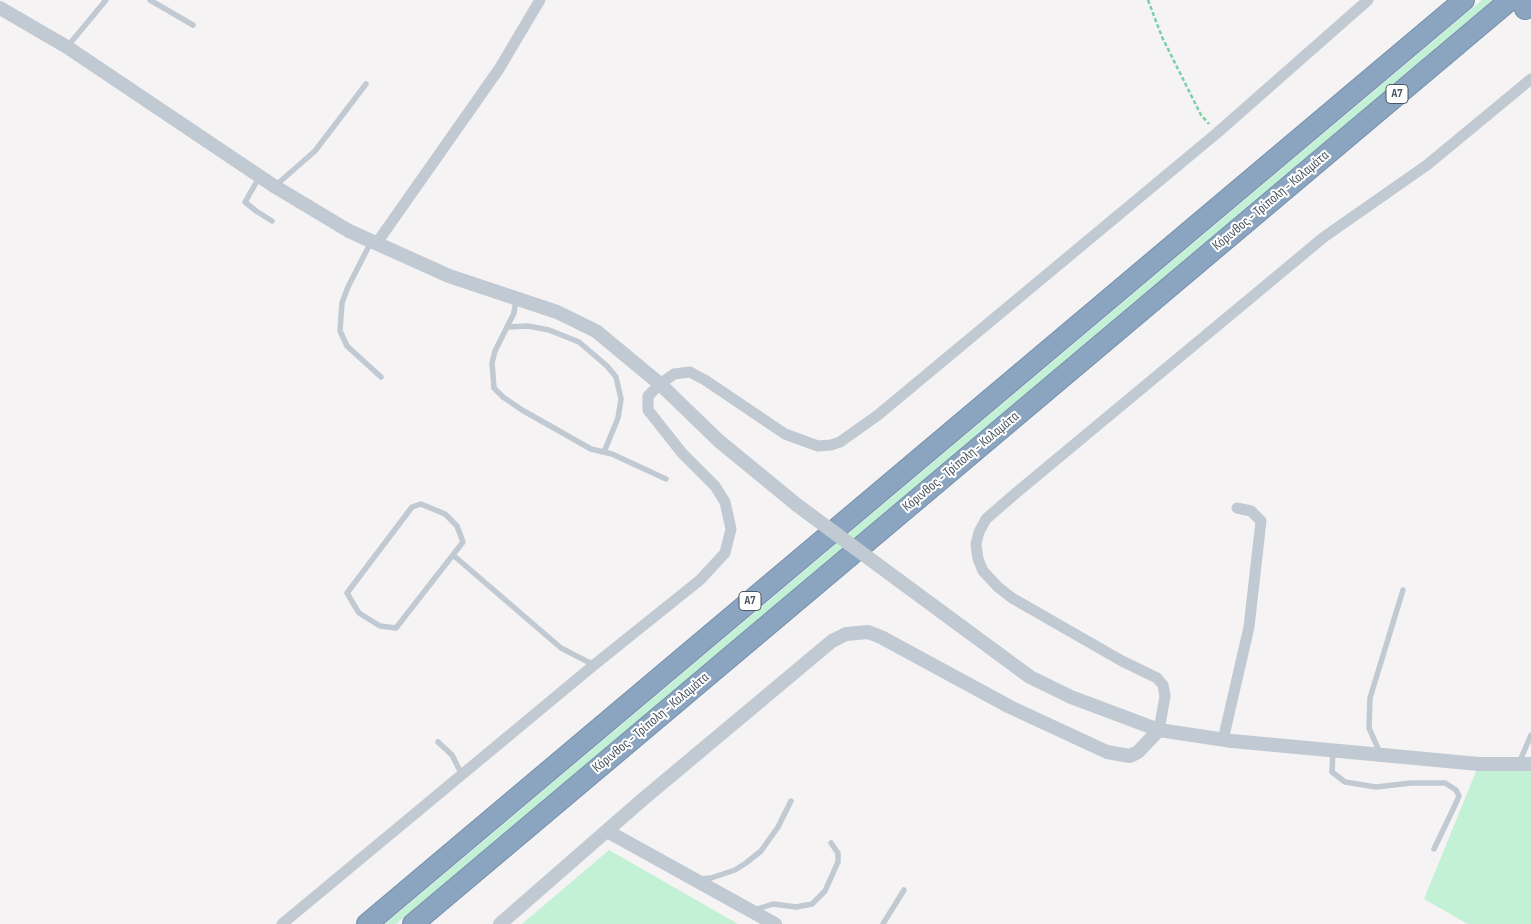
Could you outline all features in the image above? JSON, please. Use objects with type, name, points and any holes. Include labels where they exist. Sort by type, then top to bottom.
[{"type":"highway","name":"Α7","points":[[367,924],[1464,0]]},
{"type":"highway","name":"Κόρινθος - Τρίπολη - Καλαμάτα","points":[[413,924],[1286,188],[1522,4]]},
{"type":"highway","points":[[1344,101],[1358,77]]},
{"type":"highway","points":[[1286,188],[1374,132]]},
{"type":"street","points":[[374,243],[490,83],[540,0]]},
{"type":"street","points":[[282,924],[594,665],[700,580],[721,559],[729,543],[730,519],[719,491],[682,453],[648,410],[648,396],[660,384],[674,374],[690,372],[785,434],[818,446],[840,442],[878,415],[1217,133],[1368,0]]},
{"type":"street","points":[[0,8],[67,47],[312,210],[374,243],[449,276],[557,312],[596,331],[660,384],[719,442],[797,505],[1030,677],[1071,696],[1160,730],[1224,740],[1333,751],[1479,764],[1525,764]]},
{"type":"street","points":[[500,924],[832,641],[855,632],[868,632],[881,637],[1010,707],[1107,752],[1130,756],[1138,752],[1160,730],[1165,696],[1163,685],[1158,678],[1122,661],[1012,598],[998,587],[983,571],[978,559],[976,544],[979,532],[986,519],[1324,237],[1427,165],[1531,79]]},
{"type":"street","points":[[1224,740],[1249,627],[1261,521],[1251,510],[1237,508]]},
{"type":"street","points":[[607,831],[774,924]]},
{"type":"lane","points":[[67,47],[106,0]]},
{"type":"lane","points":[[150,0],[193,25]]},
{"type":"lane","points":[[274,186],[315,151],[366,84]]},
{"type":"lane","points":[[260,176],[246,202],[256,212],[272,220]]},
{"type":"lane","points":[[374,243],[348,287],[342,303],[340,331],[347,346],[381,377]]},
{"type":"lane","points":[[516,299],[508,327],[495,351],[492,363],[494,388],[503,397],[522,410],[591,449],[604,452],[666,479]]},
{"type":"lane","points":[[508,327],[528,326],[549,330],[579,342],[607,366],[616,377],[622,399],[618,418],[604,452]]},
{"type":"lane","points":[[421,504],[430,506],[451,520],[463,542],[453,555],[396,628],[372,623],[359,613],[347,594],[412,507],[421,504]]},
{"type":"lane","points":[[453,555],[561,648],[594,665]]},
{"type":"lane","points":[[1380,755],[1369,728],[1370,698],[1403,590]]},
{"type":"lane","points":[[1525,764],[1531,735]]},
{"type":"lane","points":[[438,742],[452,755],[462,775]]},
{"type":"lane","points":[[1333,751],[1332,772],[1346,782],[1376,787],[1411,783],[1445,783],[1456,790],[1457,801],[1434,849]]},
{"type":"lane","points":[[693,879],[711,878],[735,870],[746,863],[761,851],[778,827],[791,801]]},
{"type":"lane","points":[[752,911],[773,904],[796,907],[812,904],[825,891],[838,862],[838,853],[831,843]]},
{"type":"lane","points":[[883,924],[904,890]]},
{"type":"path","points":[[1148,0],[1162,37],[1201,115],[1217,133]]},
{"type":"green space","points":[[1482,0],[1493,0],[396,924],[385,924]]},
{"type":"green space","points":[[1477,769],[1531,770],[1531,924],[1468,924],[1424,899]]},
{"type":"green space","points":[[609,850],[738,924],[522,924]]}]
